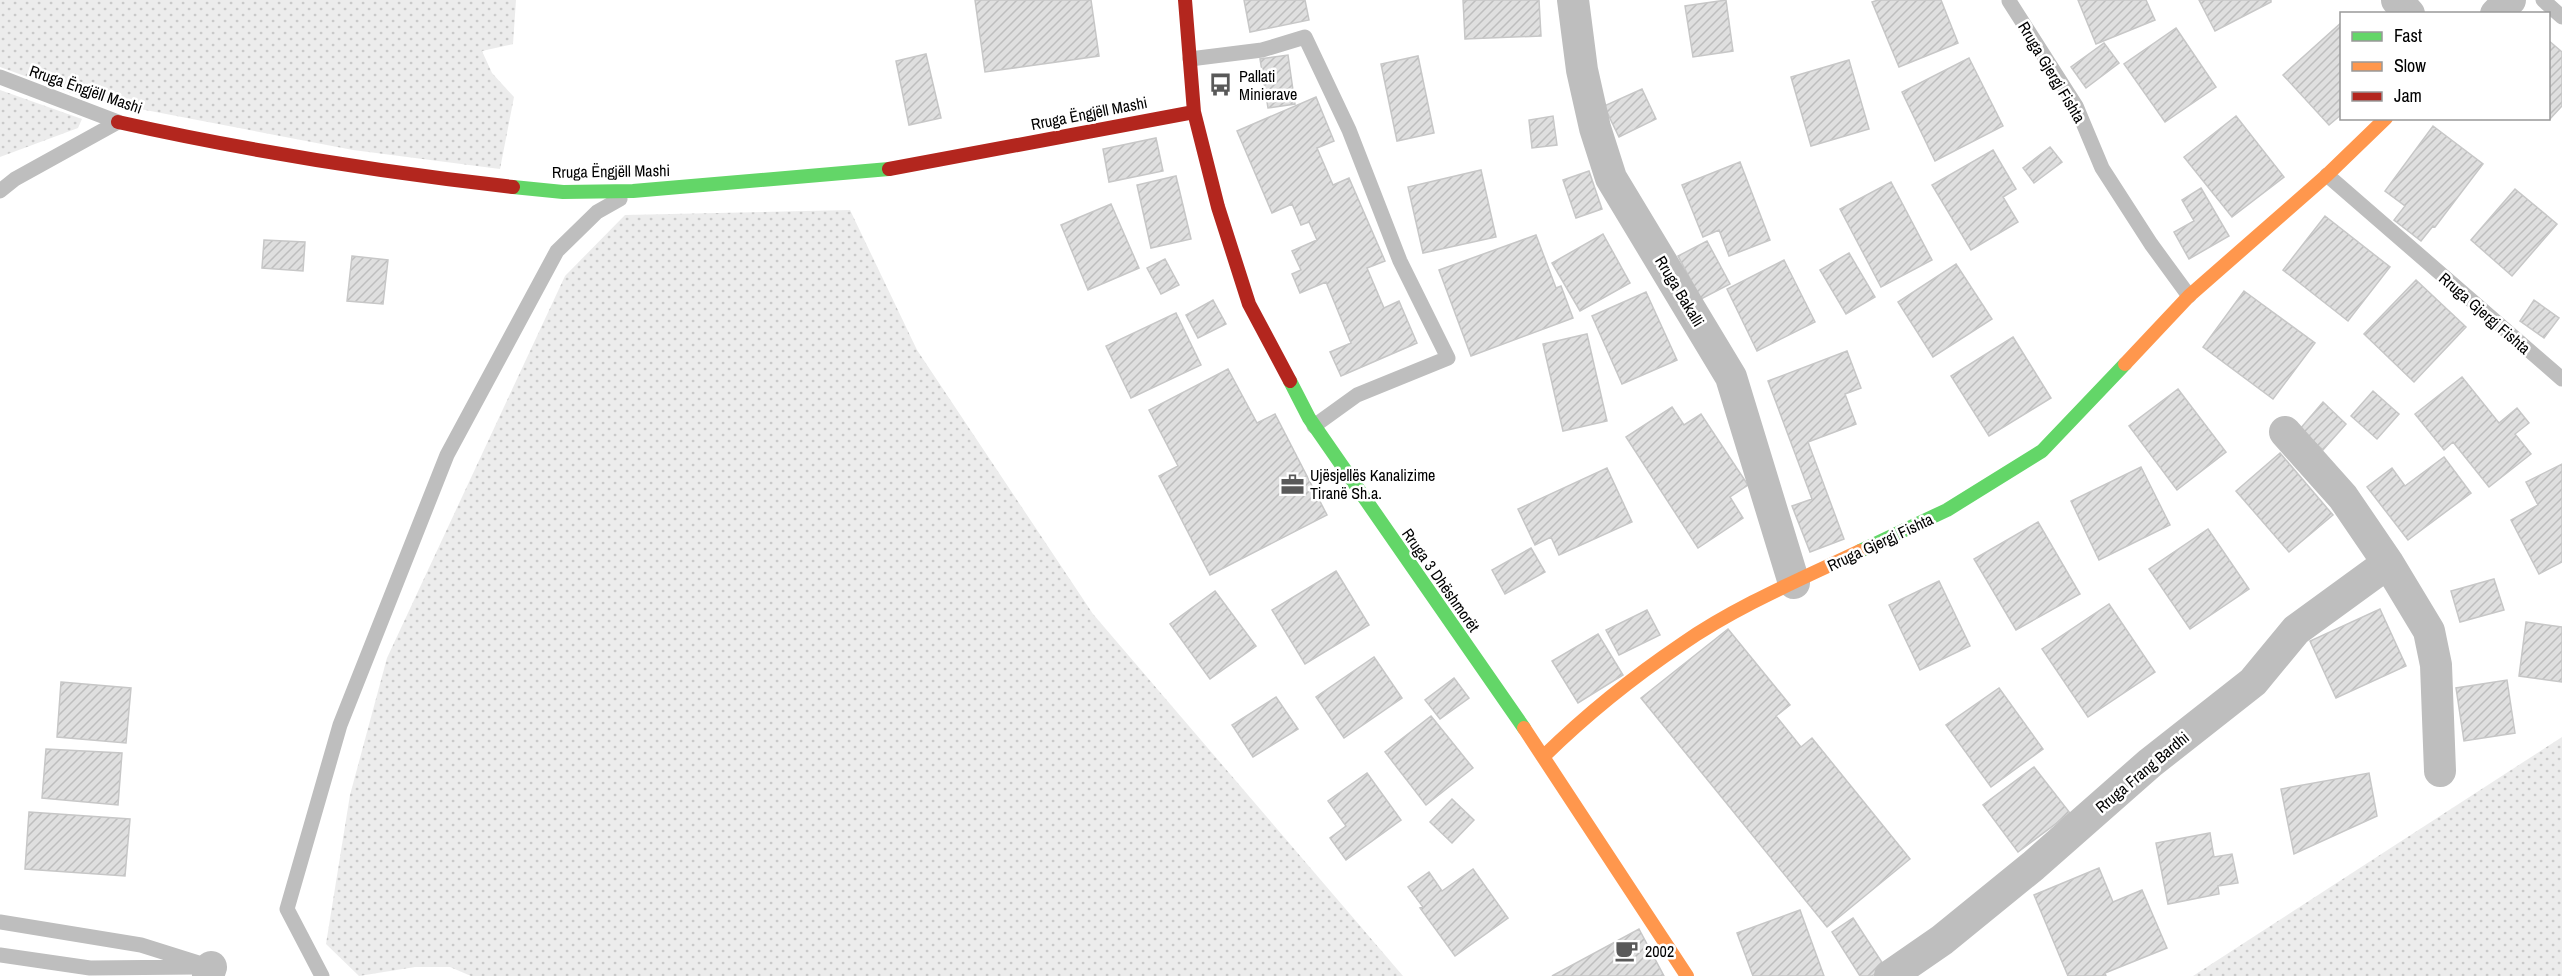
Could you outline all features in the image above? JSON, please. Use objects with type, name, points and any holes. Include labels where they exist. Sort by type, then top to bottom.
[{"type":"street","name":"Rruga 3 Dhëshmorët","points":[[1185,0],[1194,111],[1218,207],[1249,304],[1314,426],[1544,756],[1687,976]]},
{"type":"street","name":"Rruga Bakalli","points":[[1574,0],[1582,70],[1611,178],[1731,377],[1794,583]]},
{"type":"street","points":[[2397,0],[2407,12]]},
{"type":"street","points":[[2498,12],[2510,0]]},
{"type":"street","name":"Rruga Ëngjëll Mashi","points":[[118,122],[189,138],[416,176],[563,192],[633,191],[872,172],[1194,111]]},
{"type":"street","name":"Rruga Gjergj Fishta","points":[[1544,756],[1580,721],[1683,643],[1768,595],[1947,510],[2042,451],[2189,296],[2327,175],[2384,120]]},
{"type":"street","points":[[2285,432],[2343,497],[2388,563],[2429,631],[2436,665],[2440,771]]},
{"type":"street","name":"Rruga Frang Bardhi","points":[[1890,976],[1942,940],[2033,866],[2150,763],[2253,682],[2296,630],[2388,563]]},
{"type":"lane","points":[[2543,0],[2562,17]]},
{"type":"lane","name":"Rruga Gjergj Fishta","points":[[2009,1],[2076,106],[2102,168],[2151,244],[2189,296]]},
{"type":"lane","points":[[1190,59],[1262,50],[1305,37],[1349,130],[1400,261],[1448,358],[1357,395],[1314,426]]},
{"type":"lane","name":"Rruga Ëngjëll Mashi","points":[[0,77],[118,122]]},
{"type":"lane","points":[[0,191],[15,179],[118,122]]},
{"type":"lane","name":"Rruga Gjergj Fishta","points":[[2327,175],[2562,379]]},
{"type":"lane","points":[[322,976],[286,909],[340,725],[352,692],[447,455],[557,251],[597,212],[633,191]]},
{"type":"lane","points":[[0,922],[141,945],[209,972]]},
{"type":"lane","points":[[0,955],[90,969],[209,972]]},
{"type":"shaded area","points":[[0,0],[516,0],[513,44],[482,51],[492,73],[514,97],[500,169],[353,150],[88,99],[0,67]]},
{"type":"shaded area","points":[[0,90],[82,119],[78,128],[0,157]]},
{"type":"shaded area","points":[[850,210],[917,350],[1093,614],[1403,976],[471,976],[450,967],[415,967],[359,976],[326,944],[350,795],[387,658],[565,276],[625,215]]},
{"type":"shaded area","points":[[2562,737],[2562,976],[2193,976]]},
{"type":"building","points":[[975,0],[1091,0],[1099,56],[985,72]]},
{"type":"building","points":[[1244,0],[1305,0],[1309,20],[1250,32]]},
{"type":"building","points":[[1463,0],[1539,0],[1541,36],[1465,39]]},
{"type":"building","points":[[1726,0],[1733,51],[1693,57],[1685,6]]},
{"type":"building","points":[[1878,0],[1941,0],[1958,43],[1899,67],[1872,2]]},
{"type":"building","points":[[2078,0],[2146,0],[2155,20],[2096,44]]},
{"type":"building","points":[[2199,0],[2271,0],[2271,2],[2215,31]]},
{"type":"building","points":[[2340,24],[2340,116],[2329,125],[2283,75]]},
{"type":"building","points":[[2176,28],[2216,87],[2165,122],[2124,64]]},
{"type":"building","points":[[2550,42],[2562,52],[2562,106],[2550,119]]},
{"type":"building","points":[[2104,43],[2119,63],[2086,88],[2071,67]]},
{"type":"building","points":[[926,54],[941,118],[909,125],[896,61]]},
{"type":"building","points":[[1288,55],[1295,104],[1268,108],[1260,59]]},
{"type":"building","points":[[1418,56],[1434,133],[1397,141],[1381,64]]},
{"type":"building","points":[[1969,58],[2003,126],[1935,161],[1902,92]]},
{"type":"building","points":[[1849,60],[1869,129],[1811,146],[1791,77]]},
{"type":"building","points":[[1642,89],[1656,119],[1619,137],[1604,106]]},
{"type":"building","points":[[1316,97],[1334,141],[1317,148],[1333,185],[1349,178],[1385,261],[1367,268],[1384,308],[1399,301],[1417,343],[1341,376],[1330,352],[1351,343],[1326,282],[1300,293],[1292,274],[1301,270],[1292,251],[1317,240],[1309,222],[1301,225],[1292,204],[1272,213],[1237,131]]},
{"type":"building","points":[[1553,116],[1557,145],[1532,148],[1529,120]]},
{"type":"building","points":[[2236,116],[2284,177],[2232,217],[2184,157]]},
{"type":"building","points":[[2433,126],[2483,164],[2435,227],[2433,226],[2421,241],[2394,220],[2405,206],[2385,191]]},
{"type":"building","points":[[1156,138],[1163,171],[1109,182],[1103,149]]},
{"type":"building","points":[[2050,147],[2062,162],[2034,183],[2023,168]]},
{"type":"building","points":[[1993,150],[2016,189],[2003,197],[2018,222],[1971,250],[1932,185]]},
{"type":"building","points":[[1740,162],[1770,240],[1729,256],[1719,230],[1703,237],[1682,185]]},
{"type":"building","points":[[1481,170],[1496,237],[1423,253],[1408,187]]},
{"type":"building","points":[[1589,171],[1602,209],[1576,218],[1563,180]]},
{"type":"building","points":[[1176,176],[1191,239],[1151,248],[1137,185]]},
{"type":"building","points":[[1891,182],[1932,260],[1881,287],[1840,209]]},
{"type":"building","points":[[2201,188],[2229,236],[2189,259],[2174,232],[2194,221],[2182,200]]},
{"type":"building","points":[[2515,189],[2557,224],[2512,276],[2471,240]]},
{"type":"building","points":[[1111,204],[1139,268],[1088,290],[1061,225]]},
{"type":"building","points":[[2325,216],[2390,267],[2348,321],[2283,270]]},
{"type":"building","points":[[1603,234],[1630,283],[1580,311],[1552,263]]},
{"type":"building","points":[[1536,235],[1556,288],[1561,286],[1573,318],[1471,356],[1439,270]]},
{"type":"building","points":[[264,240],[305,242],[303,271],[262,268]]},
{"type":"building","points":[[1707,241],[1730,284],[1701,299],[1678,256]]},
{"type":"building","points":[[1849,253],[1875,297],[1846,314],[1820,270]]},
{"type":"building","points":[[352,256],[388,260],[383,304],[347,301]]},
{"type":"building","points":[[1165,259],[1179,285],[1161,294],[1147,268]]},
{"type":"building","points":[[1784,260],[1815,322],[1757,351],[1727,289]]},
{"type":"building","points":[[1956,264],[1992,319],[1933,357],[1898,302]]},
{"type":"building","points":[[2416,280],[2466,327],[2414,382],[2364,334]]},
{"type":"building","points":[[2244,291],[2315,343],[2273,399],[2203,347]]},
{"type":"building","points":[[1646,292],[1677,360],[1622,384],[1592,316]]},
{"type":"building","points":[[1213,300],[1226,324],[1198,338],[1186,315]]},
{"type":"building","points":[[2534,300],[2559,318],[2544,338],[2520,321]]},
{"type":"building","points":[[1176,313],[1201,365],[1131,398],[1106,346]]},
{"type":"building","points":[[1587,334],[1607,421],[1563,431],[1543,344]]},
{"type":"building","points":[[2013,337],[2051,398],[1989,436],[1951,376]]},
{"type":"building","points":[[1847,351],[1861,388],[1845,394],[1856,424],[1808,442],[1844,539],[1810,552],[1792,506],[1812,499],[1768,381]]},
{"type":"building","points":[[1228,369],[1257,423],[1275,414],[1327,515],[1210,575],[1159,476],[1178,466],[1149,410]]},
{"type":"building","points":[[2462,377],[2499,423],[2517,408],[2529,423],[2515,434],[2531,454],[2489,487],[2453,442],[2444,450],[2415,414]]},
{"type":"building","points":[[2178,389],[2226,452],[2177,490],[2129,426]]},
{"type":"building","points":[[2373,391],[2399,414],[2377,439],[2351,416]]},
{"type":"building","points":[[2323,402],[2346,424],[2323,450],[2300,429]]},
{"type":"building","points":[[1672,407],[1684,425],[1701,414],[1748,485],[1730,497],[1743,518],[1698,548],[1626,437]]},
{"type":"building","points":[[2280,453],[2333,515],[2289,552],[2236,491]]},
{"type":"building","points":[[2444,457],[2471,493],[2408,540],[2367,487],[2392,468],[2405,486]]},
{"type":"building","points":[[2562,464],[2562,562],[2539,574],[2511,520],[2538,505],[2526,482]]},
{"type":"building","points":[[2141,467],[2170,525],[2099,560],[2071,501]]},
{"type":"building","points":[[1607,468],[1632,522],[1559,555],[1551,537],[1535,545],[1518,509]]},
{"type":"building","points":[[2038,522],[2080,594],[2016,630],[1974,559]]},
{"type":"building","points":[[2208,529],[2249,589],[2190,629],[2149,569]]},
{"type":"building","points":[[1531,548],[1545,572],[1505,594],[1492,570]]},
{"type":"building","points":[[1336,571],[1369,625],[1305,664],[1272,610]]},
{"type":"building","points":[[2494,579],[2504,610],[2460,622],[2451,591]]},
{"type":"building","points":[[1939,581],[1970,646],[1920,670],[1889,605]]},
{"type":"building","points":[[1215,591],[1256,646],[1210,679],[1170,624]]},
{"type":"building","points":[[2109,604],[2155,672],[2088,717],[2042,649]]},
{"type":"building","points":[[2380,609],[2406,666],[2336,698],[2310,641]]},
{"type":"building","points":[[1647,610],[1660,635],[1619,655],[1606,630]]},
{"type":"building","points":[[2526,622],[2562,627],[2562,682],[2519,676]]},
{"type":"building","points":[[1728,629],[1790,705],[1776,716],[1801,747],[1812,738],[1910,859],[1827,927],[1641,698]]},
{"type":"building","points":[[1598,634],[1623,675],[1578,703],[1552,661]]},
{"type":"building","points":[[1374,657],[1402,698],[1344,738],[1316,697]]},
{"type":"building","points":[[1454,678],[1469,698],[1440,719],[1425,700]]},
{"type":"building","points":[[2507,680],[2515,733],[2464,741],[2456,688]]},
{"type":"building","points":[[61,682],[131,688],[126,743],[57,737]]},
{"type":"building","points":[[1999,688],[2043,749],[1991,787],[1946,725]]},
{"type":"building","points":[[1276,697],[1298,729],[1253,757],[1232,725]]},
{"type":"building","points":[[1431,716],[1473,768],[1426,805],[1385,752]]},
{"type":"building","points":[[46,749],[122,753],[118,805],[42,798]]},
{"type":"building","points":[[2034,767],[2070,813],[2018,852],[1983,805]]},
{"type":"building","points":[[1367,773],[1401,820],[1346,860],[1330,838],[1346,826],[1328,801]]},
{"type":"building","points":[[2369,773],[2377,816],[2294,854],[2281,789]]},
{"type":"building","points":[[1452,799],[1474,820],[1452,843],[1430,822]]},
{"type":"building","points":[[29,812],[130,819],[125,876],[25,869]]},
{"type":"building","points":[[2210,833],[2214,857],[2232,854],[2238,883],[2218,886],[2219,894],[2168,904],[2156,843]]},
{"type":"building","points":[[2099,868],[2113,902],[2142,890],[2167,948],[2105,973],[2106,976],[2068,976],[2034,895]]},
{"type":"building","points":[[1473,869],[1508,918],[1455,956],[1420,908],[1423,907],[1408,887],[1429,872],[1442,891]]},
{"type":"building","points":[[1800,910],[1824,976],[1753,976],[1737,933]]},
{"type":"building","points":[[1853,918],[1885,967],[1872,976],[1860,976],[1832,932]]},
{"type":"building","points":[[1639,929],[1664,976],[1552,976]]},
{"type":"traffic: fast","points":[[513,187],[563,192],[633,191],[889,169]]},
{"type":"traffic: fast","points":[[1860,551],[1947,510],[2042,451],[2125,364]]},
{"type":"traffic: fast","points":[[1290,381],[1309,418],[1524,728]]},
{"type":"traffic: slow","points":[[2125,364],[2189,296],[2327,175],[2384,120]]},
{"type":"traffic: slow","points":[[1544,756],[1593,711],[1628,683],[1702,631],[1769,594],[1860,551]]},
{"type":"traffic: slow","points":[[1524,728],[1687,976]]},
{"type":"traffic: jam","points":[[1185,0],[1194,112],[1218,207],[1249,304],[1290,381]]},
{"type":"traffic: jam","points":[[889,169],[1194,112]]},
{"type":"traffic: jam","points":[[118,122],[315,160],[513,187]]},
{"type":"place","name":"Pallati Minierave","points":[[1221,85]]},
{"type":"place","name":"Ujësjellës Kanalizime Tiranë Sh.a.","points":[[1292,484]]},
{"type":"place","name":"2002","points":[[1627,951]]}]
